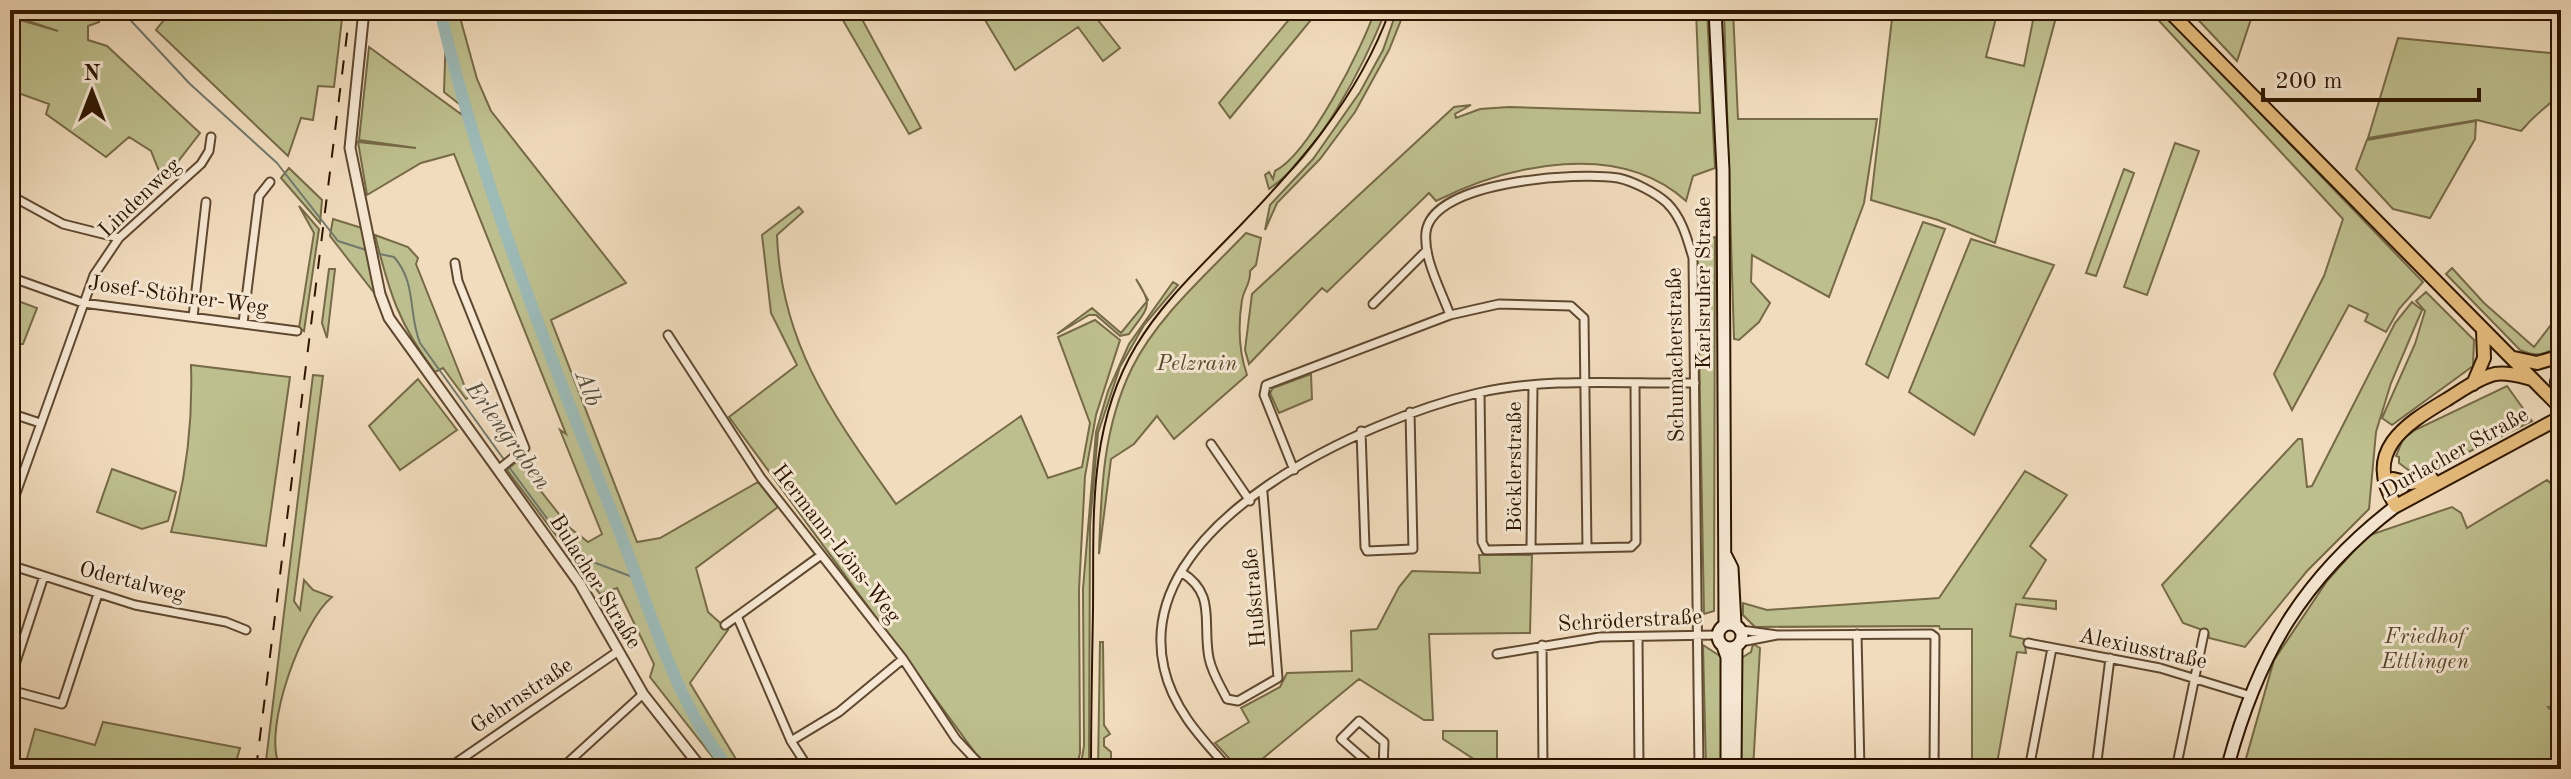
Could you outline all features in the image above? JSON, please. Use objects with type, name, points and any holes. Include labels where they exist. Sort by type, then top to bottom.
[{"type":"main road","name":"Karlsruher Straße","points":[[1715,10],[1723,170],[1726,556],[1732,568],[1735,769]]},
{"type":"main road","points":[[2168,10],[2561,408]]},
{"type":"main road","points":[[2473,384],[2484,358],[2483,330]]},
{"type":"main road","points":[[2511,358],[2537,363],[2561,356]]},
{"type":"main road","points":[[2561,367],[2557,382],[2561,400]]},
{"type":"main road","points":[[2400,503],[2385,485],[2386,456],[2394,437],[2410,421],[2495,374],[2532,379]]},
{"type":"main road","name":"Durlacher Straße","points":[[2227,769],[2248,695],[2279,633],[2311,586],[2340,552],[2400,503],[2561,417]]},
{"type":"main road","points":[[2386,456],[2400,503]]},
{"type":"main road","points":[[2393,479],[2410,483],[2447,476]]},
{"type":"main road","name":"Karlsruher Straße","points":[[1727,769],[1727,657],[1731,636]]},
{"type":"street","name":"Bulacher Straße","points":[[364,10],[350,148],[383,305],[393,327],[501,468],[580,584],[643,694],[702,769]]},
{"type":"street","name":"Lindenweg","points":[[10,510],[94,275],[119,238],[192,173],[209,151],[211,137]]},
{"type":"street","name":"Schumacherstraße","points":[[1427,250],[1426,230],[1432,219],[1457,201],[1489,188],[1533,179],[1572,176],[1621,178],[1640,186],[1666,202],[1686,232],[1693,258],[1699,769]]},
{"type":"street","points":[[243,323],[259,196],[270,182]]},
{"type":"street","points":[[10,195],[63,224],[119,238]]},
{"type":"street","points":[[193,317],[206,202]]},
{"type":"street","points":[[1373,304],[1427,250],[1450,315]]},
{"type":"street","points":[[455,263],[458,281],[525,448],[501,468]]},
{"type":"street","name":"Josef-Stöhrer-Weg","points":[[10,277],[83,303],[297,331]]},
{"type":"street","points":[[1294,470],[1263,389],[1266,385],[1450,315],[1499,304],[1571,306],[1584,318],[1587,548]]},
{"type":"street","name":"Hermann-Löns-Weg","points":[[668,335],[761,478],[903,659],[956,739],[984,769]]},
{"type":"street","points":[[1229,769],[1187,720],[1164,670],[1162,625],[1168,598],[1192,555],[1250,501],[1294,470],[1361,431],[1410,412],[1480,393],[1585,383],[1695,383]]},
{"type":"street","name":"Böcklerstraße","points":[[1480,393],[1482,542],[1486,550],[1631,547],[1636,542],[1635,384]]},
{"type":"street","name":"Böcklerstraße","points":[[1531,547],[1533,386]]},
{"type":"street","points":[[1361,431],[1365,547],[1367,551],[1413,549],[1410,412]]},
{"type":"street","points":[[10,413],[40,423]]},
{"type":"street","points":[[1211,444],[1250,501]]},
{"type":"street","name":"Hußstraße","points":[[1181,572],[1196,581],[1206,601],[1210,661],[1227,699],[1238,701],[1259,691],[1280,674],[1263,493]]},
{"type":"street","points":[[725,625],[820,556]]},
{"type":"street","name":"Odertalweg","points":[[10,565],[135,605],[226,622],[246,630]]},
{"type":"street","points":[[10,680],[44,576]]},
{"type":"street","points":[[10,690],[62,704],[98,594]]},
{"type":"street","points":[[737,616],[791,741],[809,769]]},
{"type":"street","points":[[2176,769],[2204,633]]},
{"type":"street","points":[[1857,634],[1860,769]]},
{"type":"street","name":"Schröderstraße","points":[[1497,654],[1585,638],[1931,634],[1935,637],[1934,769]]},
{"type":"street","points":[[1638,637],[1639,769]]},
{"type":"street","name":"Alexiusstraße","points":[[2028,643],[2194,677],[2248,695]]},
{"type":"street","points":[[1542,645],[1543,769]]},
{"type":"street","points":[[2029,769],[2052,648]]},
{"type":"street","name":"Gehrnstraße","points":[[447,769],[617,652]]},
{"type":"street","points":[[2096,769],[2110,658]]},
{"type":"street","points":[[791,741],[839,712],[903,659]]},
{"type":"street","points":[[565,769],[564,766],[643,694]]},
{"type":"street","points":[[1375,769],[1341,739],[1359,721],[1383,739],[1383,769]]},
{"type":"green space","points":[[10,10],[99,10],[99,22],[88,26],[88,40],[107,46],[200,133],[163,181],[151,151],[129,137],[106,157],[46,114],[49,104],[10,90],[10,17],[58,31],[10,15]]},
{"type":"green space","points":[[172,10],[343,10],[334,87],[318,86],[313,120],[301,118],[288,156],[156,30]]},
{"type":"green space","points":[[442,10],[458,10],[477,79],[491,111],[626,283],[551,320],[637,542],[660,538],[758,482],[778,507],[696,568],[708,612],[728,630],[690,683],[742,769],[722,769],[650,677],[654,664],[617,588],[600,594],[507,470],[517,461],[570,528],[588,542],[602,534],[560,430],[566,434],[454,154],[421,163],[367,195],[358,142],[416,148],[359,140],[369,47],[461,114],[463,107],[444,92],[446,32]]},
{"type":"green space","points":[[837,10],[857,10],[921,128],[909,134]]},
{"type":"green space","points":[[979,10],[1090,10],[1120,48],[1103,61],[1078,27],[1015,70]]},
{"type":"green space","points":[[1297,10],[1311,20],[1230,118],[1219,103]]},
{"type":"green space","points":[[1375,10],[1386,10],[1338,108],[1305,155],[1269,189],[1265,175],[1269,172],[1273,179],[1275,171],[1289,161],[1318,122],[1347,73]]},
{"type":"green space","points":[[1397,10],[1405,10],[1389,50],[1355,112],[1320,159],[1277,203],[1265,230],[1270,205],[1313,159],[1360,92],[1383,50]]},
{"type":"green space","points":[[1696,10],[1707,10],[1715,168],[1693,176],[1686,201],[1659,182],[1629,170],[1597,164],[1564,164],[1530,169],[1497,177],[1436,201],[1429,193],[1327,292],[1322,288],[1249,364],[1245,350],[1252,294],[1454,107],[1471,105],[1455,114],[1456,118],[1480,109],[1509,107],[1700,113]]},
{"type":"green space","points":[[1724,10],[1733,10],[1738,119],[1877,119],[1864,203],[1829,297],[1752,255],[1751,282],[1770,303],[1759,322],[1739,340],[1734,339]]},
{"type":"green space","points":[[1893,10],[1979,10],[1997,14],[1986,57],[2024,66],[2035,10],[2058,10],[1995,243],[1938,220],[1871,200]]},
{"type":"green space","points":[[2149,10],[2161,10],[2423,282],[2399,309],[2386,332],[2365,321],[2368,314],[2349,305],[2292,410],[2274,374],[2324,276],[2343,219]]},
{"type":"green space","points":[[2189,10],[2254,10],[2237,61]]},
{"type":"green space","points":[[2398,38],[2561,54],[2557,94],[2521,131],[2477,120],[2368,138]]},
{"type":"green space","points":[[2476,121],[2475,139],[2430,218],[2393,209],[2356,169],[2367,140]]},
{"type":"green space","points":[[2175,143],[2199,151],[2147,295],[2124,287]]},
{"type":"green space","points":[[289,168],[322,200],[320,223],[281,178]]},
{"type":"green space","points":[[2124,169],[2134,173],[2096,276],[2086,273]]},
{"type":"green space","points":[[299,206],[319,229],[304,331],[299,328],[314,233]]},
{"type":"green space","points":[[799,207],[803,212],[777,235],[781,275],[800,346],[832,409],[896,504],[1021,416],[1048,478],[1082,467],[1090,423],[1058,337],[1095,320],[1120,340],[1096,415],[1085,476],[1079,590],[1080,753],[1076,769],[992,769],[976,754],[729,417],[797,365],[771,313],[762,235]]},
{"type":"green space","points":[[333,219],[362,228],[375,294],[330,236]]},
{"type":"green space","points":[[1923,222],[1945,229],[1888,378],[1866,364]]},
{"type":"green space","name":"Pelzrain","points":[[1246,233],[1261,238],[1256,265],[1250,271],[1241,309],[1241,348],[1247,375],[1174,439],[1157,416],[1134,444],[1111,459],[1099,554],[1109,436],[1122,390],[1132,368],[1142,349],[1169,314]]},
{"type":"green space","points":[[375,235],[408,247],[418,258],[416,264],[469,397],[466,399],[443,368],[435,372],[412,339],[391,291]]},
{"type":"green space","points":[[1715,237],[1714,611],[1704,614],[1697,241]]},
{"type":"green space","points":[[1971,239],[2054,265],[1974,435],[1909,392]]},
{"type":"green space","points":[[2452,268],[2484,303],[2534,347],[2561,312],[2561,346],[2541,354],[2520,350],[2446,274]]},
{"type":"green space","points":[[329,269],[335,269],[327,338],[322,323]]},
{"type":"green space","points":[[1173,282],[1178,285],[1144,325],[1120,367],[1098,433],[1090,525],[1089,769],[1080,769],[1084,746],[1083,589],[1096,432],[1108,391],[1129,344]]},
{"type":"green space","points":[[2426,292],[2474,340],[2473,366],[2392,425],[2382,418],[2415,344],[2425,311],[2416,301]]},
{"type":"green space","points":[[10,298],[37,308],[23,344],[10,344]]},
{"type":"green space","points":[[1147,301],[1144,313],[1129,334],[1120,336],[1096,315],[1089,315],[1057,334],[1092,308],[1121,333]]},
{"type":"green space","points":[[2412,302],[2422,310],[2391,383],[2376,432],[2369,509],[2307,571],[2245,647],[2209,638],[2208,632],[2183,623],[2162,585],[2298,439],[2302,439],[2307,487],[2312,486],[2395,323]]},
{"type":"green space","points":[[191,365],[290,377],[266,546],[171,532],[188,449]]},
{"type":"green space","points":[[1311,374],[1312,399],[1279,413],[1270,393],[1273,388]]},
{"type":"green space","points":[[313,375],[323,376],[294,601],[300,610],[304,580],[313,590],[332,597],[309,628],[288,676],[276,726],[275,747],[279,764],[265,769]]},
{"type":"green space","points":[[418,379],[457,430],[400,470],[369,426]]},
{"type":"green space","points":[[2507,386],[2532,421],[2452,460],[2411,472],[2399,463],[2396,456],[2403,439],[2415,430]]},
{"type":"green space","points":[[112,469],[176,492],[168,521],[142,529],[97,512]]},
{"type":"green space","points":[[2025,471],[2067,495],[2030,546],[2046,560],[2023,598],[2056,601],[2056,609],[2016,604],[2010,636],[2024,639],[2026,653],[2017,652],[1996,769],[1972,769],[1972,629],[1940,629],[1939,626],[1755,627],[1743,615],[1743,603],[1767,610],[1939,598]]},
{"type":"green space","name":"Friedhof Ettlingen","points":[[2547,480],[2561,492],[2561,704],[2548,707],[2551,710],[2561,707],[2561,769],[2243,769],[2274,660],[2327,581],[2367,536],[2452,507],[2461,513],[2467,528]]},
{"type":"green space","points":[[1479,555],[1532,555],[1530,633],[1429,634],[1433,720],[1424,720],[1359,679],[1250,769],[1239,769],[1215,743],[1249,722],[1241,708],[1280,687],[1287,673],[1352,671],[1351,631],[1377,629],[1399,587],[1412,571],[1480,573]]},
{"type":"green space","points":[[1100,642],[1103,642],[1104,725],[1110,734],[1104,738],[1104,746],[1111,752],[1111,761],[1104,769],[1098,769]]},
{"type":"green space","points":[[1753,644],[1760,648],[1753,769],[1738,769],[1738,660],[1751,652]]},
{"type":"green space","points":[[1703,645],[1723,658],[1724,769],[1706,769]]},
{"type":"green space","points":[[103,722],[240,748],[234,769],[24,769],[35,729],[95,745]]},
{"type":"green space","points":[[1443,731],[1497,731],[1497,769],[1489,769],[1443,739]]},
{"type":"waterway","name":"Erlengraben","points":[[121,10],[190,84],[277,163],[338,241],[366,250]]},
{"type":"waterway","name":"Alb","points":[[440,10],[457,78],[498,211],[546,343],[667,658],[694,716],[729,769]]},
{"type":"waterway","name":"Erlengraben","points":[[375,253],[394,257],[401,267],[409,288],[420,343],[505,461]]},
{"type":"waterway","name":"Erlengraben","points":[[509,467],[554,528],[585,559],[638,579]]},
{"type":"tram line","points":[[1091,769],[1096,475],[1109,409],[1120,377],[1136,346],[1168,302],[1278,185],[1322,132],[1360,74],[1390,10]]},
{"type":"railway","points":[[256,769],[350,10]]}]
